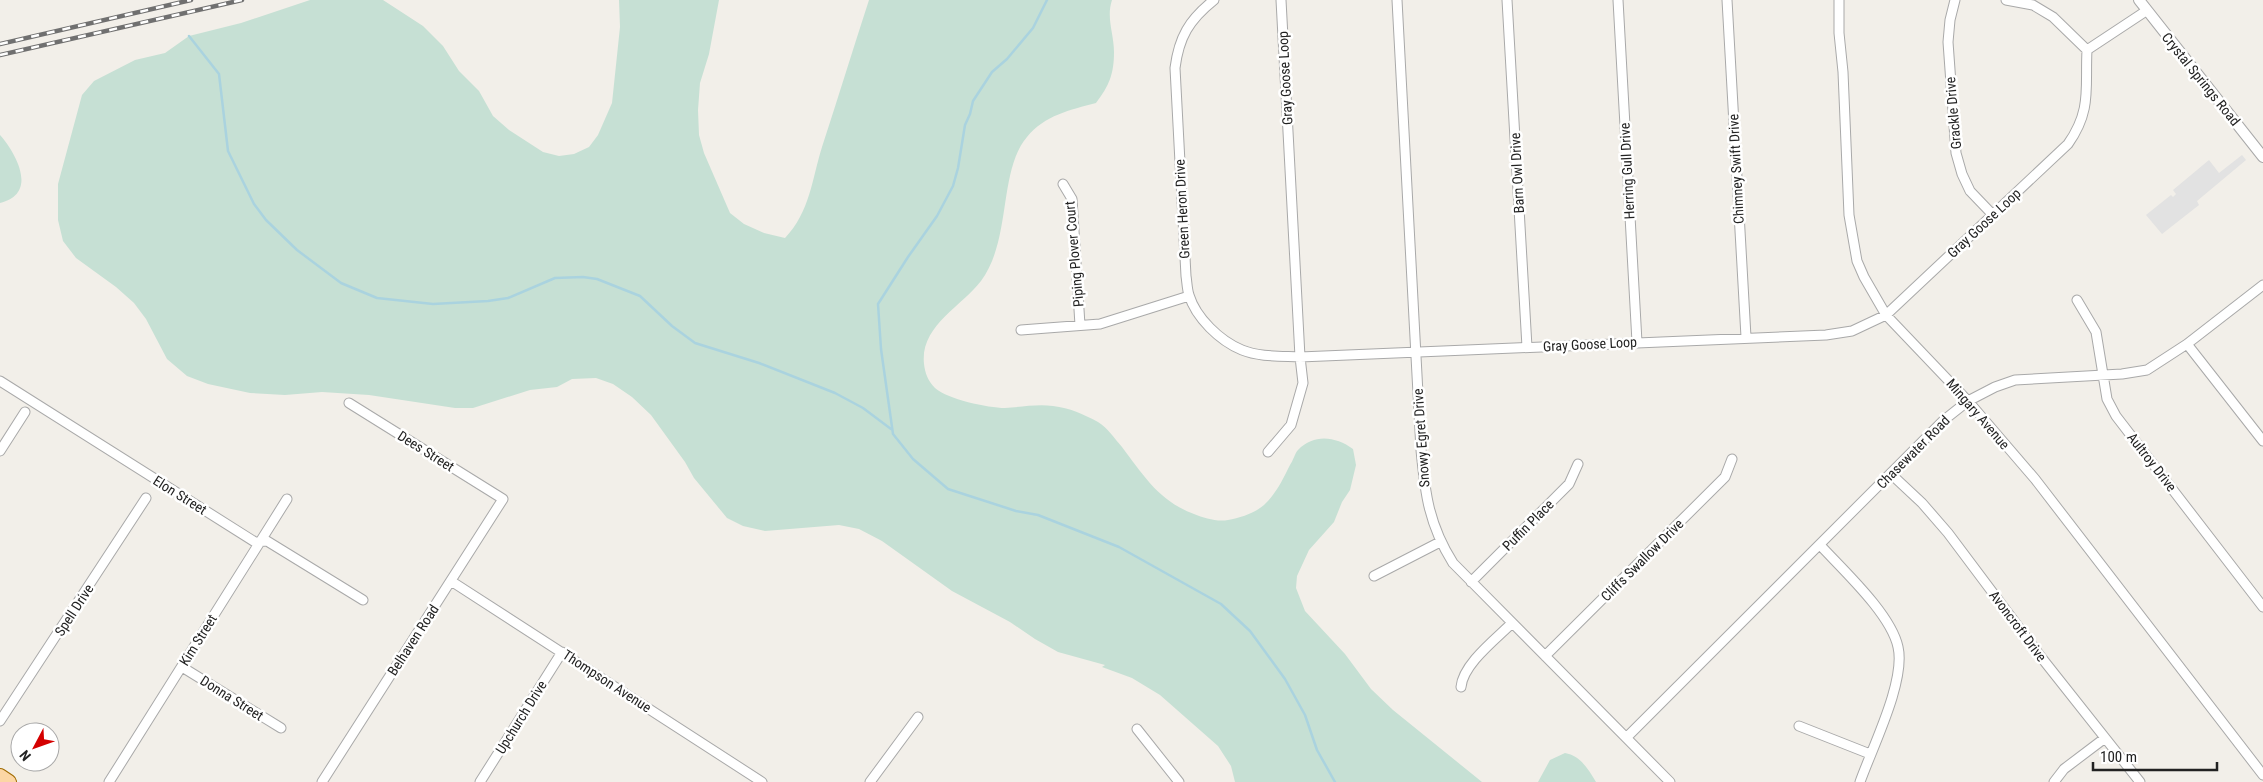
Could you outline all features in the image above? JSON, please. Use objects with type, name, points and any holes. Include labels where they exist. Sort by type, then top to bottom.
[{"type":"main road","points":[[0,776],[9,782]]},
{"type":"street","name":"Green Heron Drive","points":[[1214,0],[1187,27],[1178,46],[1175,68],[1186,276],[1189,296],[1206,322],[1229,343],[1243,350],[1262,355],[1300,358]]},
{"type":"street","name":"Gray Goose Loop","points":[[1281,0],[1300,358],[1826,335],[1852,331],[1886,316],[2068,144],[2078,130],[2088,88],[2087,50]]},
{"type":"street","name":"Snowy Egret Drive","points":[[1397,0],[1415,352],[1424,494],[1429,515],[1440,542],[1453,563],[1670,782]]},
{"type":"street","name":"Barn Owl Drive","points":[[1507,0],[1527,347]]},
{"type":"street","name":"Herring Gull Drive","points":[[1618,0],[1636,342]]},
{"type":"street","name":"Chimney Swift Drive","points":[[1727,0],[1746,337]]},
{"type":"street","name":"Mingary Avenue","points":[[1839,0],[1839,33],[1852,237],[1864,278],[1886,316],[1968,401],[2035,479],[2263,774]]},
{"type":"street","name":"Grackle Drive","points":[[1955,0],[1950,20],[1948,42],[1956,153],[1962,174],[1970,191],[1993,215]]},
{"type":"street","points":[[2006,0],[2033,5],[2053,17],[2087,50],[2146,11]]},
{"type":"street","name":"Crystal Springs Road","points":[[2139,0],[2263,157]]},
{"type":"street","name":"Piping Plover Court","points":[[1063,184],[1072,199],[1080,325]]},
{"type":"street","name":"Chasewater Road","points":[[1627,737],[1944,420],[1968,401],[1995,387],[2015,380],[2102,376],[2147,370],[2187,344],[2263,285]]},
{"type":"street","points":[[1021,330],[1100,324],[1118,320],[1189,296]]},
{"type":"street","name":"Aultroy Drive","points":[[2077,300],[2096,332],[2107,399],[2116,416],[2263,607]]},
{"type":"street","points":[[2187,344],[2263,441]]},
{"type":"street","points":[[1268,452],[1291,425],[1303,383],[1300,358]]},
{"type":"street","name":"Elon Street","points":[[0,381],[255,542],[267,541],[363,600]]},
{"type":"street","name":"Dees Street","points":[[349,403],[503,499]]},
{"type":"street","points":[[0,451],[25,412]]},
{"type":"street","name":"Cliffs Swallow Drive","points":[[1545,656],[1725,477],[1732,459]]},
{"type":"street","name":"Puffin Place","points":[[1471,582],[1569,484],[1578,464]]},
{"type":"street","name":"Avoncroft Drive","points":[[1891,474],[1922,503],[1948,533],[2140,782]]},
{"type":"street","name":"Spell Drive","points":[[0,721],[146,498]]},
{"type":"street","name":"Kim Street","points":[[110,782],[287,499]]},
{"type":"street","name":"Belhaven Road","points":[[322,782],[503,499]]},
{"type":"street","points":[[1374,576],[1440,542]]},
{"type":"street","points":[[1820,545],[1879,612],[1891,629],[1899,648],[1898,674],[1860,782]]},
{"type":"street","name":"Thompson Avenue","points":[[452,581],[762,782]]},
{"type":"street","points":[[1461,687],[1462,678],[1472,664],[1512,623]]},
{"type":"street","name":"Upchurch Drive","points":[[480,782],[562,652]]},
{"type":"street","name":"Donna Street","points":[[182,667],[281,728]]},
{"type":"street","points":[[870,782],[918,717]]},
{"type":"street","points":[[1799,726],[1870,754]]},
{"type":"street","points":[[1137,729],[1179,782]]},
{"type":"street","points":[[2054,782],[2064,769],[2105,738]]},
{"type":"green space","points":[[310,0],[383,0],[423,26],[443,46],[459,71],[479,91],[493,116],[509,130],[543,152],[559,156],[574,154],[589,147],[598,135],[612,103],[620,27],[619,0],[719,0],[709,54],[700,83],[699,135],[704,153],[730,213],[744,224],[764,233],[785,238],[800,217],[809,195],[822,147],[869,0],[1112,0],[1110,13],[1114,60],[1112,73],[1107,85],[1096,103],[1058,114],[1042,123],[1027,137],[1018,151],[1012,168],[1002,226],[991,264],[981,281],[944,318],[928,339],[924,351],[927,377],[935,388],[941,392],[968,402],[1005,408],[1035,405],[1053,406],[1082,414],[1102,424],[1108,430],[1145,478],[1162,495],[1182,509],[1215,520],[1228,520],[1242,516],[1264,505],[1279,486],[1297,451],[1311,441],[1318,439],[1333,440],[1353,449],[1356,465],[1350,490],[1342,502],[1334,522],[1309,550],[1297,576],[1296,588],[1305,611],[1345,654],[1371,689],[1393,710],[1482,782],[1235,782],[1231,766],[1218,746],[1160,695],[1132,678],[1102,667],[1105,665],[1058,652],[1010,622],[952,591],[882,541],[859,529],[839,525],[765,531],[743,526],[727,518],[694,478],[685,462],[651,415],[632,397],[613,384],[596,378],[572,379],[557,387],[530,390],[473,408],[455,408],[369,395],[322,392],[285,395],[250,393],[208,384],[187,376],[167,359],[146,319],[134,303],[116,287],[76,258],[63,241],[58,220],[58,184],[82,95],[94,81],[135,60],[165,53],[189,36],[241,23]]},
{"type":"green space","points":[[0,135],[17,162],[21,172],[21,182],[19,191],[12,198],[0,203]]},
{"type":"green space","points":[[1565,753],[1580,760],[1596,782],[1538,782],[1550,760]]},
{"type":"shaded area","points":[[2242,155],[2246,160],[2197,201],[2199,205],[2162,234],[2146,215],[2171,195],[2173,197],[2176,194],[2173,190],[2209,160],[2219,173]]},
{"type":"waterway","points":[[1047,0],[1033,28],[1007,59],[992,72],[973,101],[965,125],[953,186],[937,216],[878,304],[881,349],[893,434],[913,459],[948,489],[1016,511],[1038,515],[1119,547],[1221,604],[1250,631],[1285,679],[1305,715],[1317,750],[1335,782]]},
{"type":"waterway","points":[[189,36],[219,74],[228,151],[254,204],[266,220],[297,250],[341,283],[377,298],[433,304],[508,298],[555,278],[583,277],[597,279],[640,296],[672,326],[695,343],[759,363],[835,393],[863,408],[891,429]]},
{"type":"railway","points":[[0,44],[191,0]]},
{"type":"railway","points":[[0,55],[242,0]]}]
